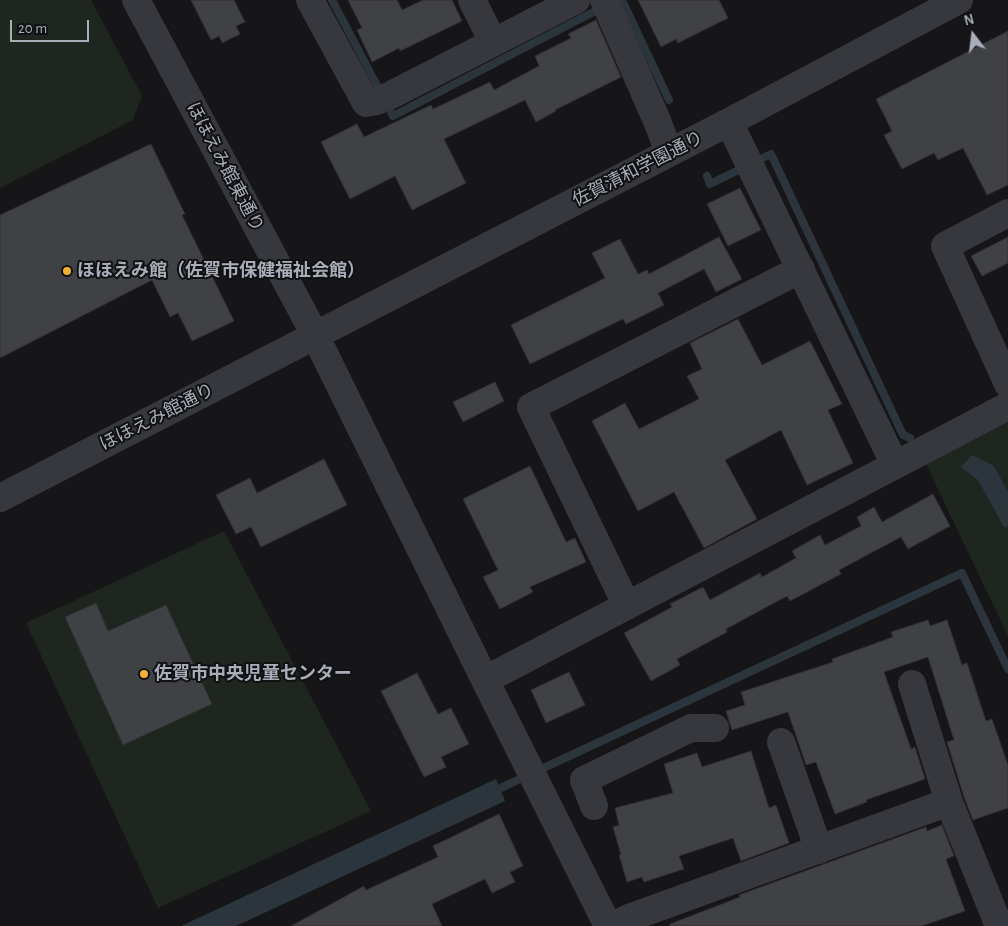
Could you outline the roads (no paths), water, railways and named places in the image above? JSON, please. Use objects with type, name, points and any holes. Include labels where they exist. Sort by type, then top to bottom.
[{"type":"street","name":"ほほえみ館東通り","points":[[136,0],[315,335],[608,926]]},
{"type":"street","points":[[310,0],[366,103],[384,98],[576,0]]},
{"type":"street","points":[[472,0],[493,42]]},
{"type":"street","name":"佐賀清和学園通り","points":[[315,335],[729,122],[921,9],[959,0]]},
{"type":"street","points":[[606,5],[669,152]]},
{"type":"street","points":[[729,122],[895,465]]},
{"type":"street","points":[[1008,213],[945,246],[1008,384]]},
{"type":"street","points":[[627,606],[531,408],[801,269]]},
{"type":"street","name":"ほほえみ館通り","points":[[0,498],[315,335]]},
{"type":"street","points":[[485,680],[1008,406]]},
{"type":"street","points":[[912,684],[950,802],[999,926]]},
{"type":"street","points":[[542,795],[584,780],[691,728],[715,728]]},
{"type":"street","points":[[781,742],[819,850]]},
{"type":"street","points":[[584,780],[594,806]]},
{"type":"street","points":[[612,926],[629,918],[950,802]]},
{"type":"waterway","points":[[332,0],[393,116],[601,8]]},
{"type":"waterway","points":[[622,0],[669,100]]},
{"type":"waterway","points":[[707,176],[710,184],[771,154],[903,435],[910,438]]},
{"type":"waterway","points":[[492,792],[962,573],[1008,669]]},
{"type":"place","name":"ほほえみ館（佐賀市保健福祉会館）","points":[[67,271]]},
{"type":"place","name":"佐賀市中央児童センター","points":[[144,674]]}]
